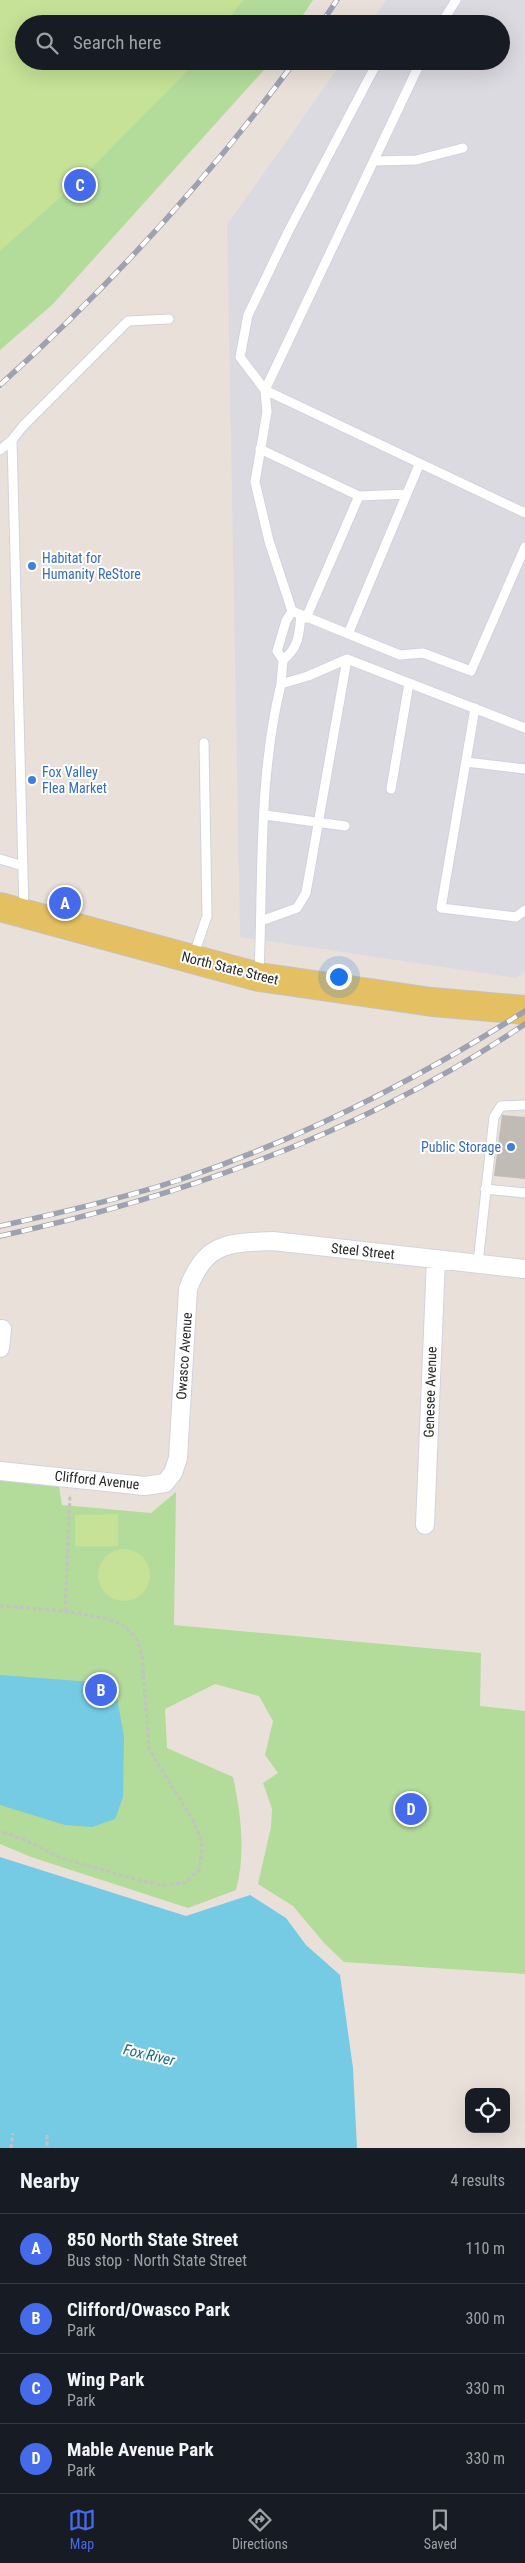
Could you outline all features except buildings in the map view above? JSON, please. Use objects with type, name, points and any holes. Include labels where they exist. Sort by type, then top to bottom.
[{"type":"main road","name":"North State Street","points":[[12,910],[259,977],[432,1002],[525,1010]]},
{"type":"street","name":"Steel Street","points":[[204,1257],[221,1247],[244,1242],[273,1241],[525,1269]]},
{"type":"street","name":"Owasco Avenue","points":[[178,1458],[188,1289],[196,1269],[204,1257]]},
{"type":"street","name":"Genesee Avenue","points":[[425,1525],[436,1259]]},
{"type":"street","points":[[0,1348],[2,1329]]},
{"type":"street","name":"Clifford Avenue","points":[[0,1471],[155,1486],[165,1483],[173,1473],[178,1458]]},
{"type":"lane","points":[[447,15],[456,0]]},
{"type":"lane","points":[[373,70],[292,224],[248,315],[240,357],[265,390],[419,465],[525,513]]},
{"type":"lane","points":[[283,660],[293,652],[300,633],[300,615],[269,541],[255,482],[267,412],[265,390],[417,70]]},
{"type":"lane","points":[[374,161],[416,160],[463,148]]},
{"type":"lane","points":[[0,450],[128,321],[169,319]]},
{"type":"lane","points":[[12,440],[23,866],[12,910]]},
{"type":"lane","points":[[260,449],[359,496],[407,494]]},
{"type":"lane","points":[[348,634],[419,465]]},
{"type":"lane","points":[[259,977],[270,728],[281,684],[283,660],[277,650],[286,621],[300,615],[359,496]]},
{"type":"lane","points":[[300,615],[400,655],[423,653],[471,671],[525,546]]},
{"type":"lane","points":[[281,684],[308,676],[347,659],[525,728]]},
{"type":"lane","points":[[261,921],[297,908],[306,893],[320,823],[347,659]]},
{"type":"lane","points":[[392,789],[409,683]]},
{"type":"lane","points":[[475,708],[441,908],[516,917],[525,910]]},
{"type":"lane","points":[[192,959],[208,916],[204,743]]},
{"type":"lane","points":[[466,762],[525,769]]},
{"type":"lane","points":[[265,815],[346,826]]},
{"type":"lane","points":[[0,859],[23,866]]},
{"type":"lane","points":[[478,1264],[494,1117],[501,1106],[525,1105]]},
{"type":"lane","points":[[486,1189],[525,1193]]},
{"type":"path","points":[[64,1611],[70,1478]]},
{"type":"path","points":[[0,1606],[64,1611],[116,1622],[123,1625],[137,1639],[142,1655],[149,1749],[192,1819],[202,1841],[200,1869],[186,1883],[162,1885],[61,1858],[25,1840],[0,1831]]},
{"type":"path","points":[[12,2148],[13,2133]]},
{"type":"path","points":[[47,2136],[47,2148]]},
{"type":"shaded area","points":[[386,0],[525,0],[525,971],[516,978],[240,937],[227,225],[337,70],[510,70],[510,15],[375,15]]},
{"type":"green space","points":[[0,0],[313,0],[303,15],[15,15],[15,70],[264,70],[52,305],[0,350]]},
{"type":"green space","points":[[0,0],[243,0],[232,15],[15,15],[15,70],[188,70],[80,180],[0,251]]},
{"type":"green space","points":[[0,1480],[59,1487],[62,1505],[151,1513],[176,1492],[174,1625],[481,1653],[480,1706],[525,1711],[525,1974],[344,1962],[325,1944],[293,1906],[258,1884],[271,1827],[272,1809],[263,1783],[278,1773],[265,1755],[273,1721],[259,1696],[215,1684],[165,1709],[167,1748],[233,1777],[242,1848],[236,1890],[188,1908],[31,1857],[0,1844]]},
{"type":"green space","points":[[118,1514],[118,1546],[75,1546],[75,1515]]},
{"type":"green space","points":[[119,1549],[129,1549],[143,1556],[150,1570],[150,1580],[143,1594],[129,1601],[119,1601],[109,1597],[102,1590],[98,1580],[98,1570],[102,1560],[109,1553]]},
{"type":"water","points":[[0,1675],[92,1682],[107,1688],[117,1698],[124,1737],[123,1797],[115,1819],[92,1827],[65,1825],[0,1805]]},
{"type":"water","name":"Fox River","points":[[0,1857],[186,1916],[250,1895],[286,1918],[306,1945],[340,1975],[353,2068],[357,2148],[0,2148]]},
{"type":"railway","points":[[327,15],[337,0]]},
{"type":"railway","points":[[0,385],[80,310],[156,230],[228,147],[288,70]]},
{"type":"railway","points":[[0,1226],[157,1187],[225,1164],[270,1146],[314,1127],[400,1084],[525,1011]]},
{"type":"railway","points":[[0,1236],[138,1201],[206,1180],[273,1155],[338,1128],[402,1097],[464,1062],[525,1024]]},
{"type":"place","name":"Wing Park","points":[[80,185]]},
{"type":"place","name":"Habitat for Humanity ReStore","points":[[32,566]]},
{"type":"place","name":"Fox Valley Flea Market","points":[[32,780]]},
{"type":"place","name":"850 North State Street","points":[[65,903]]},
{"type":"place","name":"Public Storage","points":[[511,1147]]},
{"type":"place","name":"Clifford/Owasco Park","points":[[101,1690]]},
{"type":"place","name":"Mable Avenue Park","points":[[411,1809]]}]
